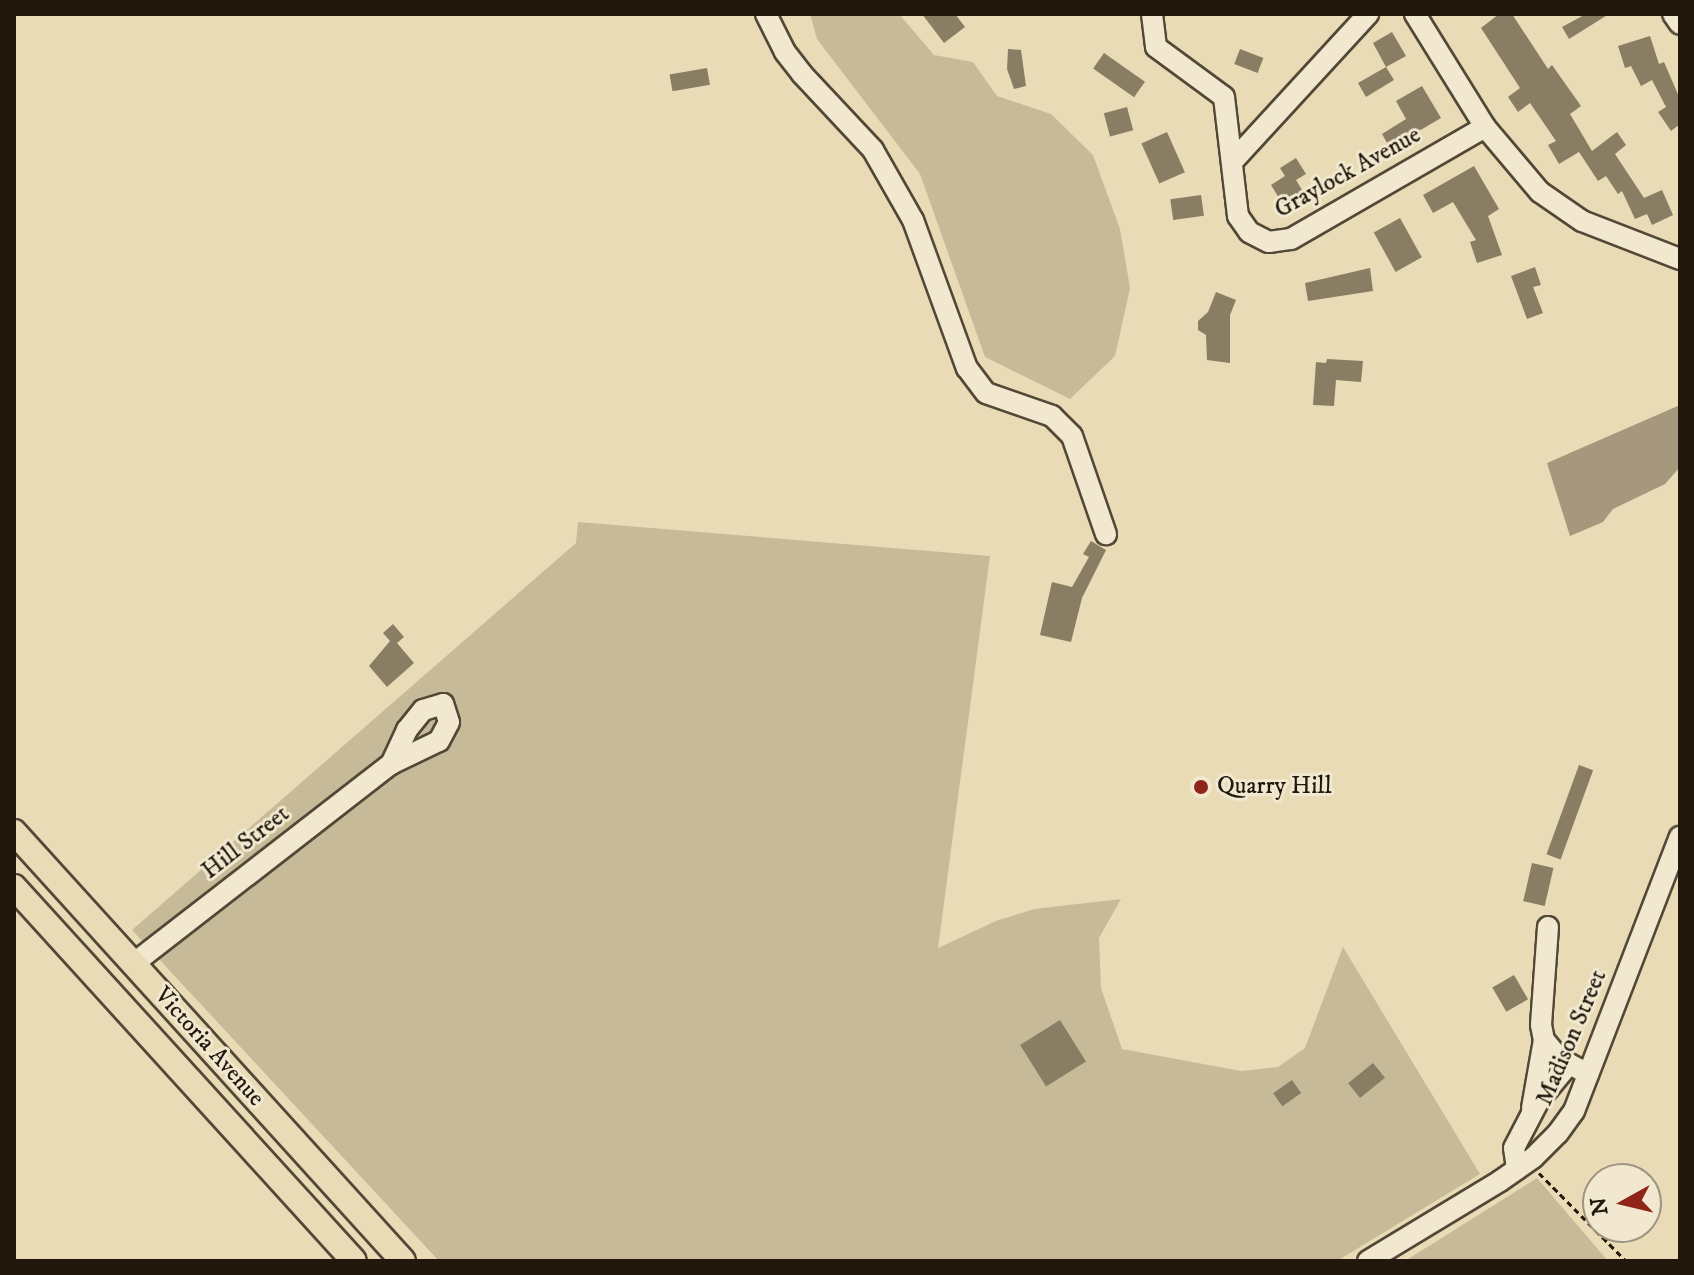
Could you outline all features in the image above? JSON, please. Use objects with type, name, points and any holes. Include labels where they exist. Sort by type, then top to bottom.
[{"type":"main road","name":"Victoria Avenue","points":[[14,832],[403,1261]]},
{"type":"main road","name":"Victoria Avenue","points":[[14,887],[354,1261]]},
{"type":"street","points":[[766,14],[785,52],[802,74],[873,150],[913,220],[967,368],[986,393],[1052,416],[1072,436],[1106,534]]},
{"type":"street","name":"Graylock Avenue","points":[[1152,14],[1156,47],[1224,97],[1238,216],[1249,232],[1269,242],[1291,239],[1485,127]]},
{"type":"street","points":[[1233,161],[1368,14]]},
{"type":"street","points":[[1415,14],[1485,127],[1540,192],[1582,221],[1680,259]]},
{"type":"street","points":[[1673,14],[1680,24]]},
{"type":"street","name":"Hill Street","points":[[133,964],[391,764]]},
{"type":"street","name":"Madison Street","points":[[1368,1261],[1522,1165],[1558,1133],[1574,1111],[1680,837]]},
{"type":"street","points":[[1532,1112],[1532,1096],[1544,1040],[1541,1025],[1548,927]]},
{"type":"street","points":[[1544,1040],[1569,1064],[1588,1074]]},
{"type":"street","points":[[1522,1165],[1514,1148],[1532,1112],[1569,1064]]},
{"type":"path","points":[[1522,1165],[1626,1261]]},
{"type":"shaded area","points":[[810,14],[899,14],[934,55],[973,62],[997,96],[1051,114],[1093,155],[1120,229],[1130,288],[1115,356],[1070,399],[985,357],[920,174],[817,39]]},
{"type":"shaded area","points":[[1680,405],[1680,467],[1665,484],[1613,509],[1603,522],[1570,536],[1547,463]]},
{"type":"shaded area","points":[[578,522],[990,556],[938,948],[996,921],[1034,909],[1121,899],[1099,938],[1101,988],[1122,1049],[1241,1071],[1278,1067],[1305,1048],[1343,947],[1480,1174],[1337,1261],[439,1261],[132,930],[576,543]]},
{"type":"shaded area","points":[[1537,1178],[1582,1231],[1582,1243],[1593,1243],[1608,1261],[1405,1261]]},
{"type":"building","points":[[922,14],[955,14],[965,27],[944,43]]},
{"type":"building","points":[[1499,14],[1512,14],[1548,69],[1552,65],[1581,106],[1570,114],[1592,151],[1617,132],[1626,145],[1615,154],[1644,198],[1662,190],[1673,215],[1652,225],[1647,214],[1635,219],[1622,191],[1618,194],[1606,176],[1598,181],[1579,152],[1559,164],[1548,145],[1556,141],[1530,103],[1518,112],[1508,97],[1520,88],[1481,28]]},
{"type":"building","points":[[1586,14],[1609,14],[1569,39],[1562,27]]},
{"type":"building","points":[[1392,32],[1406,56],[1386,67],[1373,43]]},
{"type":"building","points":[[1650,36],[1659,64],[1664,62],[1680,99],[1680,124],[1671,131],[1658,112],[1666,107],[1652,80],[1641,86],[1631,66],[1625,68],[1618,46]]},
{"type":"building","points":[[1008,49],[1021,50],[1026,86],[1014,89],[1007,69]]},
{"type":"building","points":[[1240,49],[1263,58],[1258,73],[1234,64]]},
{"type":"building","points":[[1104,53],[1145,82],[1134,97],[1093,69]]},
{"type":"building","points":[[1386,67],[1394,80],[1366,97],[1358,83]]},
{"type":"building","points":[[707,68],[710,85],[673,91],[670,75]]},
{"type":"building","points":[[1422,86],[1441,118],[1390,148],[1382,134],[1406,119],[1396,101]]},
{"type":"building","points":[[1127,107],[1133,130],[1110,136],[1104,113]]},
{"type":"building","points":[[1167,132],[1185,172],[1159,184],[1141,143]]},
{"type":"building","points":[[1296,158],[1306,174],[1296,180],[1305,195],[1285,208],[1271,185],[1285,176],[1280,168]]},
{"type":"building","points":[[1474,166],[1499,209],[1488,216],[1502,255],[1477,263],[1470,242],[1476,240],[1453,202],[1433,213],[1423,195]]},
{"type":"building","points":[[1201,195],[1204,216],[1173,220],[1170,199]]},
{"type":"building","points":[[1400,218],[1422,257],[1396,272],[1374,233]]},
{"type":"building","points":[[1535,267],[1541,285],[1533,287],[1543,313],[1527,319],[1511,276]]},
{"type":"building","points":[[1370,268],[1373,291],[1308,301],[1305,283]]},
{"type":"building","points":[[1216,292],[1236,300],[1230,315],[1230,363],[1207,360],[1206,335],[1198,330],[1198,321],[1208,312]]},
{"type":"building","points":[[1327,359],[1363,361],[1361,382],[1336,380],[1334,406],[1313,405],[1316,362],[1326,363]]},
{"type":"building","points":[[1091,541],[1106,550],[1082,598],[1071,642],[1040,635],[1052,582],[1072,587],[1089,557],[1083,554]]},
{"type":"building","points":[[393,624],[404,637],[397,643],[414,663],[387,687],[369,666],[390,641],[383,633]]},
{"type":"building","points":[[1579,765],[1593,770],[1561,859],[1547,854]]},
{"type":"building","points":[[1532,863],[1553,868],[1545,906],[1523,901]]},
{"type":"building","points":[[1514,975],[1528,999],[1506,1012],[1492,988]]},
{"type":"building","points":[[1060,1020],[1086,1062],[1046,1086],[1020,1045]]},
{"type":"building","points":[[1373,1063],[1385,1078],[1360,1098],[1348,1083]]},
{"type":"building","points":[[1292,1080],[1301,1093],[1282,1106],[1273,1093]]},
{"type":"place","name":"Quarry Hill","points":[[1201,787]]}]
